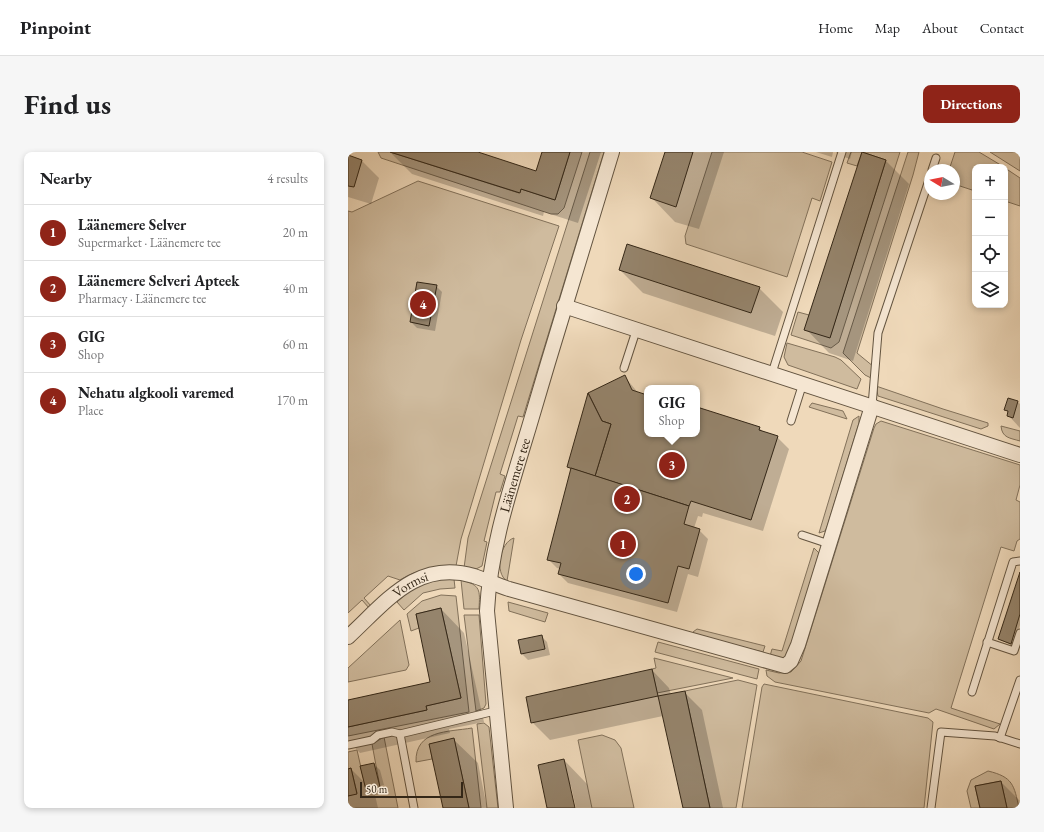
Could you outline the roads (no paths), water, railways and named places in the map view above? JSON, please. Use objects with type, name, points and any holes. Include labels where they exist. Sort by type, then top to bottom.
[{"type":"street","name":"Läänemere tee","points":[[506,808],[495,711],[487,612],[488,582],[499,533],[564,306],[612,152]]},
{"type":"street","points":[[564,306],[637,328],[1020,455]]},
{"type":"street","points":[[829,544],[872,406]]},
{"type":"street","name":"Vormsi","points":[[348,637],[404,587],[422,576],[438,572],[459,573],[509,589],[785,666],[792,661],[829,544]]},
{"type":"lane","points":[[772,373],[842,152]]},
{"type":"lane","points":[[934,164],[936,158]]},
{"type":"lane","points":[[872,406],[878,333],[924,195]]},
{"type":"lane","points":[[624,368],[637,328]]},
{"type":"lane","points":[[791,421],[803,383]]},
{"type":"lane","points":[[802,536],[829,544]]},
{"type":"lane","points":[[972,692],[1013,562],[1020,561]]},
{"type":"lane","points":[[988,642],[1014,651],[1020,633]]},
{"type":"lane","points":[[1000,738],[1020,680]]},
{"type":"lane","points":[[348,745],[372,740],[378,735],[392,732],[400,734],[495,711]]},
{"type":"lane","points":[[931,808],[941,732],[995,736],[1020,744]]},
{"type":"lane","points":[[400,734],[414,808]]},
{"type":"place","name":"Nehatu algkooli varemed","points":[[423,304]]},
{"type":"place","name":"GIG","points":[[672,465]]},
{"type":"place","name":"Läänemere Selveri Apteek","points":[[627,499]]},
{"type":"place","name":"Läänemere Selver","points":[[623,544]]}]
